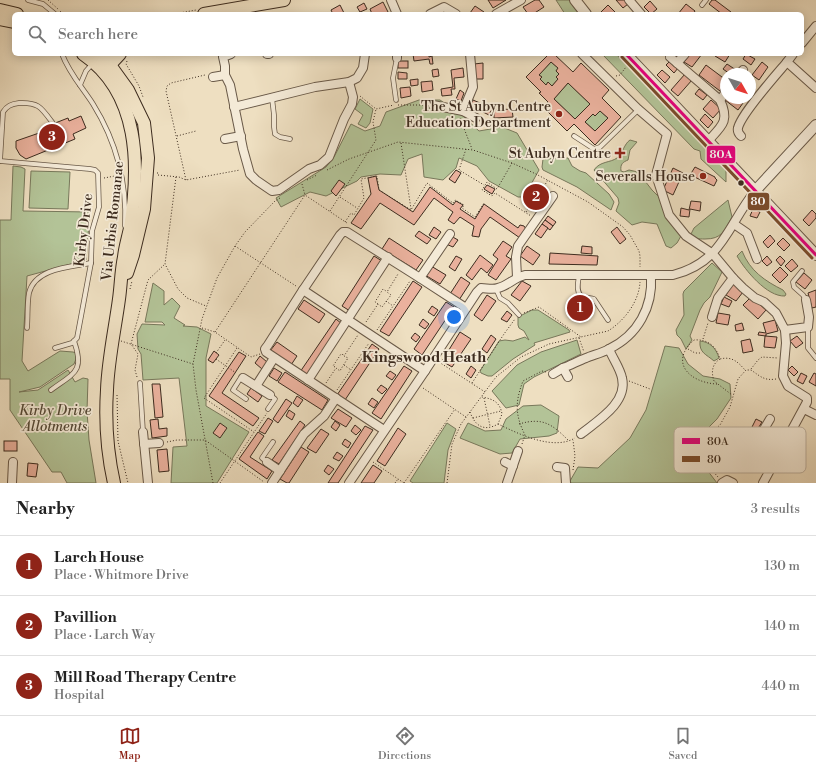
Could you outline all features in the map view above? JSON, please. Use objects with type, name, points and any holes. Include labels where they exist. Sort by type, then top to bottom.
[{"type":"main road","points":[[215,12],[284,0]]},
{"type":"main road","points":[[0,10],[12,13]]},
{"type":"main road","points":[[0,19],[12,22]]},
{"type":"main road","name":"Via Urbis Romanae","points":[[99,56],[127,110],[131,124],[136,162],[130,227],[124,257],[107,389],[107,445],[114,483]]},
{"type":"main road","points":[[106,68],[118,56]]},
{"type":"main road","name":"Via Urbis Romanae","points":[[106,68],[128,90],[144,123],[148,158],[144,209],[133,255],[119,299]]},
{"type":"street","points":[[391,0],[396,12]]},
{"type":"street","points":[[575,0],[584,12]]},
{"type":"street","points":[[629,0],[639,12]]},
{"type":"street","points":[[500,12],[519,3]]},
{"type":"street","points":[[433,12],[444,4],[454,12]]},
{"type":"street","points":[[804,41],[816,26]]},
{"type":"street","points":[[226,56],[223,57],[225,75],[230,85],[250,174],[272,191],[278,190],[309,169],[320,165],[329,157],[344,119],[352,104],[352,93],[349,82]]},
{"type":"street","points":[[234,107],[315,87],[349,82],[357,78],[363,68],[365,56]]},
{"type":"street","points":[[460,111],[473,88],[470,56]]},
{"type":"street","points":[[584,56],[638,110],[667,134],[656,175],[669,215],[686,236],[713,254],[732,278],[755,298],[764,302],[776,313],[785,330],[786,343],[783,376],[788,386],[807,398],[804,409],[794,427]]},
{"type":"street","points":[[668,56],[720,100]]},
{"type":"street","points":[[677,63],[683,56]]},
{"type":"street","points":[[741,136],[738,133],[738,129],[743,116],[792,56]]},
{"type":"street","points":[[627,59],[708,141],[816,256]]},
{"type":"street","points":[[787,62],[816,88]]},
{"type":"street","points":[[209,76],[225,75]]},
{"type":"street","points":[[708,141],[724,123],[725,114],[721,104]]},
{"type":"street","points":[[433,105],[460,111],[476,118]]},
{"type":"street","points":[[349,483],[426,371],[466,308],[481,288],[496,289],[503,287],[517,277],[525,275],[651,276],[683,273],[713,254],[725,239],[738,214],[755,191],[816,126]]},
{"type":"street","points":[[224,139],[241,136]]},
{"type":"street","points":[[517,277],[516,257],[518,246],[537,223],[553,196]]},
{"type":"street","points":[[734,224],[747,233],[757,259]]},
{"type":"street","points":[[384,430],[266,352],[265,349],[303,290],[344,232],[347,232],[466,308]]},
{"type":"street","points":[[420,278],[450,234]]},
{"type":"street","points":[[308,380],[388,257]]},
{"type":"street","points":[[553,374],[563,368],[609,349],[631,334],[642,320],[650,300],[652,288],[651,276]]},
{"type":"street","points":[[712,318],[718,298],[732,278]]},
{"type":"street","points":[[303,290],[426,371]]},
{"type":"street","points":[[785,330],[808,327],[809,317],[806,300]]},
{"type":"street","points":[[580,434],[610,410],[617,402],[622,392],[623,380],[621,372],[609,349]]},
{"type":"street","points":[[256,386],[274,358]]},
{"type":"street","points":[[563,368],[568,377]]},
{"type":"street","points":[[243,378],[270,396]]},
{"type":"street","points":[[272,483],[304,434],[324,416],[336,398]]},
{"type":"street","points":[[804,409],[816,415]]},
{"type":"street","points":[[765,427],[770,419]]},
{"type":"street","points":[[143,432],[148,483]]},
{"type":"street","points":[[144,444],[159,443]]},
{"type":"street","points":[[507,483],[509,464],[518,451]]},
{"type":"street","points":[[12,483],[13,462]]},
{"type":"street","points":[[267,462],[280,471]]},
{"type":"street","points":[[556,467],[565,468],[566,483]]},
{"type":"street","points":[[763,483],[768,473]]},
{"type":"street","points":[[722,482],[726,480],[733,483]]},
{"type":"lane","points":[[28,0],[43,4],[53,12]]},
{"type":"lane","points":[[702,5],[706,0]]},
{"type":"lane","points":[[63,56],[67,67],[104,123],[114,148],[123,180],[126,206],[124,257]]},
{"type":"lane","points":[[80,85],[86,71],[99,56]]},
{"type":"lane","points":[[396,100],[393,78],[397,56]]},
{"type":"lane","points":[[272,97],[275,134],[280,137],[290,139]]},
{"type":"lane","name":"Kirby Drive","points":[[52,122],[39,107],[32,103],[14,103],[6,107],[3,112],[0,161],[90,169],[95,170],[98,173],[99,207],[92,231],[91,263],[77,338],[74,341]]},
{"type":"lane","points":[[574,136],[594,149],[600,147],[638,110]]},
{"type":"lane","points":[[28,328],[29,293],[34,282],[50,272],[91,263]]},
{"type":"lane","points":[[802,271],[793,282],[794,287],[806,300]]},
{"type":"lane","points":[[578,276],[579,294],[582,297],[594,299],[608,320]]},
{"type":"lane","points":[[496,289],[500,298],[508,303],[519,314]]},
{"type":"lane","points":[[808,327],[808,348],[816,358]]},
{"type":"lane","points":[[51,390],[76,372],[79,362],[74,341],[55,348]]},
{"type":"lane","points":[[243,378],[240,379],[233,390],[246,399]]},
{"type":"lane","points":[[140,383],[143,432]]},
{"type":"lane","points":[[268,409],[275,399],[270,396]]},
{"type":"lane","points":[[267,462],[262,458],[273,442]]},
{"type":"path","points":[[48,0],[61,12]]},
{"type":"path","points":[[608,79],[620,75],[627,59]]},
{"type":"path","points":[[186,180],[166,91],[167,86],[171,83],[209,76]]},
{"type":"path","points":[[352,93],[356,92],[376,109]]},
{"type":"path","points":[[376,109],[394,105],[433,105]]},
{"type":"path","points":[[330,211],[376,140],[373,122],[376,109]]},
{"type":"path","points":[[460,111],[473,150]]},
{"type":"path","points":[[176,136],[196,131]]},
{"type":"path","points":[[401,143],[411,210]]},
{"type":"path","points":[[466,149],[459,170],[484,185]]},
{"type":"path","points":[[484,185],[482,190],[492,196],[512,163]]},
{"type":"path","points":[[147,173],[158,173],[158,175],[186,180],[242,170]]},
{"type":"path","points":[[99,179],[117,175],[120,183],[123,180]]},
{"type":"path","points":[[345,222],[351,213],[354,215],[364,198],[361,179],[377,176],[379,190],[411,210]]},
{"type":"path","points":[[176,177],[165,264],[178,289],[187,298],[206,306]]},
{"type":"path","points":[[539,195],[548,180]]},
{"type":"path","points":[[484,185],[486,182],[497,188]]},
{"type":"path","points":[[411,210],[427,183],[453,203],[455,200],[464,205],[462,208],[475,217],[484,203]]},
{"type":"path","points":[[302,184],[305,195],[347,223],[344,232]]},
{"type":"path","points":[[532,190],[539,195],[544,197],[539,205],[527,197],[532,190]]},
{"type":"path","points":[[495,193],[526,212],[537,223]]},
{"type":"path","points":[[215,332],[305,195]]},
{"type":"path","points":[[340,196],[358,209]]},
{"type":"path","points":[[526,212],[533,201]]},
{"type":"path","points":[[235,246],[303,290]]},
{"type":"path","points":[[140,383],[135,370],[138,354],[131,344],[148,280],[165,264]]},
{"type":"path","points":[[446,483],[452,444],[461,424],[496,377],[521,357],[549,344],[608,331],[624,318],[635,301],[640,284],[639,275]]},
{"type":"path","points":[[378,304],[375,302],[383,289],[387,292]]},
{"type":"path","points":[[375,294],[379,296]]},
{"type":"path","points":[[386,301],[394,306]]},
{"type":"path","points":[[472,384],[504,334],[519,314],[539,307],[580,337],[586,358]]},
{"type":"path","points":[[201,328],[215,332],[251,357],[266,352]]},
{"type":"path","points":[[216,353],[225,340]]},
{"type":"path","points":[[717,384],[708,384],[699,381],[688,373],[682,363],[687,348],[694,340],[702,340],[714,346],[720,359]]},
{"type":"path","points":[[120,341],[193,364]]},
{"type":"path","points":[[238,348],[204,398],[254,432]]},
{"type":"path","points":[[687,348],[695,353],[702,353]]},
{"type":"path","points":[[336,368],[333,366],[336,360],[341,354],[344,356]]},
{"type":"path","points":[[733,395],[714,381],[712,370],[714,365],[720,359],[726,357],[730,358],[746,370],[751,370],[764,379],[776,379],[783,376]]},
{"type":"path","points":[[751,370],[755,363],[762,357],[784,359]]},
{"type":"path","points":[[216,359],[243,378]]},
{"type":"path","points":[[433,359],[485,392]]},
{"type":"path","points":[[344,365],[351,370]]},
{"type":"path","points":[[718,427],[730,407],[738,379],[746,370]]},
{"type":"path","points":[[518,451],[520,451],[524,435],[516,414],[518,395],[523,381],[542,371],[553,374]]},
{"type":"path","points":[[623,380],[636,383],[650,389]]},
{"type":"path","points":[[416,384],[466,417]]},
{"type":"path","points":[[470,412],[472,418],[481,426],[486,428],[498,424],[501,419],[502,411],[499,404],[494,400],[481,397]]},
{"type":"path","points":[[484,397],[490,427]]},
{"type":"path","points":[[220,483],[268,412],[268,409]]},
{"type":"path","points":[[366,457],[404,483],[455,409]]},
{"type":"path","points":[[472,418],[502,411]]},
{"type":"path","points":[[519,424],[537,421],[549,424],[570,441]]},
{"type":"path","points":[[498,424],[544,442],[554,443],[570,441],[580,434]]},
{"type":"path","points":[[573,439],[575,456],[573,471]]},
{"type":"path","points":[[159,443],[177,440],[205,440],[266,483]]},
{"type":"path","points":[[714,473],[722,482]]},
{"type":"path","points":[[395,483],[398,479]]},
{"type":"green space","points":[[556,0],[570,0],[579,12],[564,12]]},
{"type":"green space","points":[[604,56],[618,56],[726,170],[726,182],[701,159],[700,151],[694,149]]},
{"type":"green space","points":[[551,62],[558,68],[556,71],[559,74],[556,77],[558,79],[552,86],[548,82],[546,85],[540,79],[542,77],[539,75]]},
{"type":"green space","points":[[568,83],[590,104],[575,119],[554,99]]},
{"type":"green space","points":[[360,99],[373,109],[370,123],[366,128],[358,124],[363,115],[355,109]]},
{"type":"green space","points":[[419,100],[440,100],[462,115],[479,131],[502,127],[517,133],[539,170],[524,197],[518,197],[489,181],[477,166],[459,158],[456,168],[443,180],[424,177],[422,154],[408,159],[401,175],[380,174],[361,177],[357,181],[326,196],[310,192],[281,207],[276,198],[326,167],[334,157],[351,124],[365,131],[380,126],[386,112]]},
{"type":"green space","points":[[600,111],[608,118],[595,131],[585,122],[593,114],[595,116]]},
{"type":"green space","points":[[630,140],[637,142],[630,150],[628,160],[621,165],[621,171],[624,172],[629,170],[638,172],[659,197],[661,203],[681,236],[677,243],[671,248],[666,246],[657,224],[642,222],[632,225],[616,211],[619,203],[618,198],[594,170],[599,165],[617,158]]},
{"type":"green space","points":[[568,158],[572,166],[586,173],[609,194],[614,202],[611,210],[577,187],[543,170],[543,159]]},
{"type":"green space","name":"Kirby Drive Allotments","points":[[13,166],[25,169],[23,211],[90,212],[86,260],[27,276],[22,361],[28,371],[60,351],[76,353],[76,359],[74,364],[40,387],[19,392],[38,390],[68,370],[75,382],[83,378],[88,379],[87,411],[89,440],[96,483],[67,483],[61,472],[52,472],[10,410],[10,379],[0,379],[0,220],[11,220]]},
{"type":"green space","points":[[31,171],[70,172],[68,209],[29,208]]},
{"type":"green space","points":[[728,200],[732,217],[719,236],[711,239],[698,239],[692,236],[691,234],[694,228]]},
{"type":"green space","points":[[742,251],[745,258],[754,270],[764,279],[783,290],[786,294],[785,296],[771,292],[757,282],[737,256]]},
{"type":"green space","points":[[712,263],[722,272],[710,297],[700,310],[690,336],[692,340],[686,349],[681,339],[677,335],[676,330],[684,315],[683,294],[684,291]]},
{"type":"green space","points":[[153,283],[164,291],[164,305],[172,298],[180,306],[174,318],[185,325],[183,326],[197,327],[211,334],[206,358],[206,406],[249,432],[217,483],[171,483],[173,447],[187,446],[179,378],[143,380],[141,354],[138,349],[137,334],[142,324],[165,325],[162,322],[145,322]]},
{"type":"green space","points":[[532,310],[538,310],[570,332],[534,343],[535,345],[513,359],[492,376],[481,373],[480,371],[499,341],[513,341],[525,337],[529,340],[524,331],[519,328],[518,317]]},
{"type":"green space","points":[[577,340],[581,354],[534,377],[524,384],[519,405],[506,408],[492,391],[517,365],[541,352]]},
{"type":"green space","points":[[700,341],[712,346],[719,358],[714,361],[704,353],[700,345]]},
{"type":"green space","points":[[665,346],[679,348],[688,364],[703,376],[720,379],[730,384],[731,398],[717,419],[709,427],[674,427],[674,473],[709,473],[717,483],[571,483],[570,481],[578,467],[598,468],[630,438],[646,410]]},
{"type":"green space","points":[[541,405],[559,416],[557,433],[549,436],[520,439],[512,453],[500,454],[460,438],[468,423],[485,431],[501,430],[506,419],[523,406]]},
{"type":"green space","points":[[447,423],[456,429],[448,450],[444,483],[413,483],[410,481]]},
{"type":"building","points":[[488,0],[506,0],[493,8]]},
{"type":"building","points":[[535,0],[539,0],[544,7],[536,12],[527,12],[523,7]]},
{"type":"building","points":[[616,0],[625,0],[628,4],[623,8]]},
{"type":"building","points":[[712,0],[715,0],[731,12],[719,12],[709,4]]},
{"type":"building","points":[[650,1],[657,9],[653,12],[649,12],[644,7]]},
{"type":"building","points":[[383,2],[388,12],[371,12],[370,9]]},
{"type":"building","points":[[364,3],[367,9],[360,12],[357,7]]},
{"type":"building","points":[[686,4],[695,11],[694,12],[680,12]]},
{"type":"building","points":[[340,5],[344,12],[332,12],[331,10]]},
{"type":"building","points":[[608,5],[615,12],[601,12]]},
{"type":"building","points":[[475,6],[484,12],[471,12]]},
{"type":"building","points":[[413,56],[432,56],[433,64],[430,64],[429,59],[414,61]]},
{"type":"building","name":"St Aubyn Centre","points":[[547,56],[556,56],[573,72],[581,63],[609,90],[602,98],[621,117],[595,145],[574,124],[567,131],[543,107],[548,102],[539,93],[541,92],[526,77]],"holes":[[[551,62],[558,68],[556,71],[559,74],[556,77],[558,79],[552,86],[548,82],[546,85],[540,79],[542,77],[539,75]],[[568,83],[590,104],[575,119],[554,99]],[[600,111],[608,118],[595,131],[585,122],[593,114],[595,116]]]},
{"type":"building","points":[[688,56],[700,56],[692,67],[684,62]]},
{"type":"building","points":[[715,56],[729,56],[725,62]]},
{"type":"building","points":[[745,56],[750,56],[755,59],[751,65],[743,59]]},
{"type":"building","points":[[398,61],[408,61],[408,68],[398,68]]},
{"type":"building","points":[[670,61],[678,68],[674,73],[666,65]]},
{"type":"building","points":[[762,62],[768,67],[759,80],[756,78],[756,70]]},
{"type":"building","points":[[483,63],[483,79],[475,79],[474,64]]},
{"type":"building","points":[[727,64],[733,68],[724,68]]},
{"type":"building","points":[[706,65],[720,76],[720,91],[699,75]]},
{"type":"building","points":[[463,68],[464,77],[454,78],[455,89],[451,89],[452,95],[442,96],[441,89],[453,87],[451,70]]},
{"type":"building","points":[[438,69],[439,76],[433,77],[432,70]]},
{"type":"building","points":[[662,70],[670,77],[665,83],[657,75]]},
{"type":"building","points":[[398,72],[407,73],[407,79],[398,79]]},
{"type":"building","points":[[685,74],[692,80],[678,96],[671,90]]},
{"type":"building","points":[[418,79],[418,85],[411,86],[410,80]]},
{"type":"building","points":[[432,81],[433,90],[422,92],[421,82]]},
{"type":"building","points":[[410,87],[411,96],[401,98],[400,88]]},
{"type":"building","points":[[699,89],[707,95],[703,100],[695,94]]},
{"type":"building","points":[[460,90],[464,93],[461,101],[456,99]]},
{"type":"building","points":[[473,100],[480,103],[477,109],[470,106]]},
{"type":"building","points":[[711,100],[721,109],[713,118],[703,109]]},
{"type":"building","points":[[730,104],[742,104],[738,110]]},
{"type":"building","points":[[486,106],[492,109],[489,115],[483,112]]},
{"type":"building","points":[[512,109],[513,117],[494,118],[494,110]]},
{"type":"building","points":[[705,114],[713,122],[708,128],[700,120]]},
{"type":"building","points":[[81,116],[86,128],[73,134],[75,139],[26,159],[20,155],[16,148],[16,141],[42,132],[40,129],[68,118],[69,121]]},
{"type":"building","name":"Severalls House","points":[[695,167],[715,177],[717,180],[714,186],[690,175]]},
{"type":"building","points":[[673,168],[683,173],[673,195],[663,190]]},
{"type":"building","points":[[456,170],[461,173],[455,183],[449,179]]},
{"type":"building","points":[[376,176],[379,190],[413,212],[430,187],[453,205],[456,201],[463,205],[460,209],[475,219],[484,204],[518,228],[520,225],[524,226],[526,229],[520,238],[490,217],[481,229],[479,237],[472,236],[474,226],[460,217],[454,224],[448,220],[453,212],[434,198],[414,225],[380,203],[361,229],[351,223],[371,194],[368,178]]},
{"type":"building","points":[[339,180],[345,184],[336,196],[331,191]]},
{"type":"building","points":[[487,185],[495,189],[492,194],[484,189]]},
{"type":"building","points":[[533,191],[542,197],[539,202],[530,196]]},
{"type":"building","points":[[691,201],[701,202],[700,211],[690,209],[689,217],[680,216],[681,208],[689,210]]},
{"type":"building","points":[[753,209],[760,212],[757,218],[750,216]]},
{"type":"building","points":[[812,210],[816,214],[816,218],[809,226],[803,220]]},
{"type":"building","points":[[548,216],[556,222],[553,226],[545,220]]},
{"type":"building","points":[[545,220],[553,226],[550,230],[542,224]]},
{"type":"building","points":[[542,224],[548,228],[541,238],[535,234]]},
{"type":"building","points":[[434,227],[441,232],[436,239],[429,235]]},
{"type":"building","points":[[617,227],[626,239],[620,244],[611,232]]},
{"type":"building","points":[[419,231],[431,239],[427,244],[415,236]]},
{"type":"building","points":[[770,235],[775,241],[768,248],[763,242]]},
{"type":"building","points":[[451,236],[458,240],[453,247],[446,244]]},
{"type":"building","points":[[389,238],[423,260],[416,270],[382,249]]},
{"type":"building","points":[[783,238],[790,245],[784,251],[777,244]]},
{"type":"building","points":[[503,241],[512,247],[506,256],[511,259],[496,280],[488,275],[498,259],[493,255]]},
{"type":"building","points":[[527,246],[540,255],[533,265],[520,256]]},
{"type":"building","points":[[582,246],[592,247],[592,254],[581,253]]},
{"type":"building","points":[[550,253],[598,256],[597,265],[549,264]]},
{"type":"building","points":[[480,255],[493,265],[487,273],[481,268],[472,280],[466,275]]},
{"type":"building","points":[[374,256],[382,261],[350,311],[342,306]]},
{"type":"building","points":[[456,256],[462,259],[455,271],[449,267]]},
{"type":"building","points":[[767,256],[772,262],[767,266],[762,261]]},
{"type":"building","points":[[780,256],[785,261],[781,266],[776,260]]},
{"type":"building","points":[[792,259],[798,266],[791,272],[785,266]]},
{"type":"building","points":[[431,266],[446,275],[440,284],[425,275]]},
{"type":"building","points":[[780,267],[788,275],[780,283],[772,275]]},
{"type":"building","points":[[804,273],[812,280],[805,289],[796,282]]},
{"type":"building","points":[[461,277],[470,283],[459,300],[450,294]]},
{"type":"building","points":[[413,281],[422,287],[389,336],[380,331]]},
{"type":"building","points":[[522,281],[531,286],[520,301],[511,295]]},
{"type":"building","points":[[733,284],[743,292],[736,301],[726,295]]},
{"type":"building","points":[[816,290],[816,307],[812,308],[808,293]]},
{"type":"building","points":[[487,295],[496,301],[482,321],[474,315]]},
{"type":"building","points":[[577,295],[591,316],[582,321],[568,301]]},
{"type":"building","points":[[724,297],[732,301],[729,307],[721,304]]},
{"type":"building","points":[[751,297],[766,310],[758,319],[743,305]]},
{"type":"building","points":[[304,300],[325,314],[319,323],[298,309]]},
{"type":"building","points":[[446,302],[454,307],[422,355],[414,349]]},
{"type":"building","points":[[432,306],[438,310],[434,316],[428,312]]},
{"type":"building","points":[[507,311],[512,315],[507,322],[501,319]]},
{"type":"building","points":[[718,313],[730,315],[728,325],[716,323]]},
{"type":"building","points":[[336,319],[342,324],[307,376],[300,372]]},
{"type":"building","points":[[423,319],[429,324],[425,329],[419,325]]},
{"type":"building","points":[[775,320],[778,331],[766,334],[766,336],[758,335],[759,332],[766,333],[763,323]]},
{"type":"building","points":[[742,323],[744,330],[736,331],[735,325]]},
{"type":"building","points":[[460,332],[471,339],[452,367],[442,361]]},
{"type":"building","points":[[415,333],[420,337],[416,342],[411,338]]},
{"type":"building","points":[[491,335],[496,339],[487,353],[482,349]]},
{"type":"building","points":[[765,336],[777,337],[775,348],[764,347]]},
{"type":"building","points":[[797,336],[803,343],[796,348],[790,341]]},
{"type":"building","points":[[750,339],[753,351],[743,353],[741,341]]},
{"type":"building","points":[[277,342],[297,356],[291,365],[270,351]]},
{"type":"building","points":[[372,344],[379,349],[345,400],[337,395]]},
{"type":"building","points":[[214,351],[219,355],[213,363],[208,360]]},
{"type":"building","points":[[239,352],[246,356],[222,393],[259,418],[253,426],[209,396]]},
{"type":"building","points":[[260,356],[267,362],[262,369],[255,363]]},
{"type":"building","points":[[404,366],[412,371],[381,419],[372,413]]},
{"type":"building","points":[[471,366],[476,370],[471,378],[466,374]]},
{"type":"building","points":[[792,366],[798,372],[794,376],[788,370]]},
{"type":"building","points":[[274,368],[282,373],[277,381],[269,376]]},
{"type":"building","points":[[390,371],[396,375],[392,380],[386,376]]},
{"type":"building","points":[[285,372],[328,400],[322,410],[278,382]]},
{"type":"building","points":[[801,373],[807,376],[803,384],[797,381]]},
{"type":"building","points":[[814,373],[816,374],[816,386],[809,382]]},
{"type":"building","points":[[152,384],[160,384],[163,417],[155,418]]},
{"type":"building","points":[[381,385],[387,389],[382,394],[377,390]]},
{"type":"building","points":[[251,388],[262,396],[258,402],[247,394]]},
{"type":"building","points":[[297,396],[303,400],[298,407],[293,403]]},
{"type":"building","points":[[372,398],[378,402],[374,408],[368,404]]},
{"type":"building","points":[[286,399],[292,403],[278,423],[273,419]]},
{"type":"building","points":[[338,409],[352,418],[346,427],[331,418]]},
{"type":"building","points":[[289,410],[295,414],[292,420],[286,416]]},
{"type":"building","points":[[268,418],[273,421],[265,434],[259,431]]},
{"type":"building","points":[[158,419],[159,429],[167,428],[167,436],[152,438],[150,420]]},
{"type":"building","points":[[756,419],[762,422],[759,427],[752,427]]},
{"type":"building","points":[[300,421],[305,425],[279,464],[272,460]]},
{"type":"building","points":[[335,421],[340,425],[336,431],[331,427]]},
{"type":"building","points":[[220,423],[227,428],[220,438],[213,433]]},
{"type":"building","points":[[355,425],[361,430],[356,435],[351,431]]},
{"type":"building","points":[[365,426],[373,430],[338,483],[328,483]]},
{"type":"building","points":[[398,428],[406,434],[385,466],[377,461]]},
{"type":"building","points":[[321,429],[329,434],[316,453],[307,448]]},
{"type":"building","points":[[258,432],[264,436],[250,457],[272,471],[267,479],[239,459]]},
{"type":"building","points":[[345,439],[351,443],[348,448],[342,444]]},
{"type":"building","points":[[4,441],[17,441],[17,451],[4,451]]},
{"type":"building","points":[[301,447],[309,452],[289,483],[287,483],[280,479]]},
{"type":"building","points":[[167,449],[169,471],[159,472],[157,450]]},
{"type":"building","points":[[337,452],[343,456],[339,461],[333,458]]},
{"type":"building","points":[[28,463],[38,464],[36,477],[27,476]]},
{"type":"building","points":[[328,465],[334,469],[329,475],[324,471]]},
{"type":"building","points":[[373,465],[382,471],[374,483],[361,483]]},
{"type":"transit line","name":"80A","points":[[628,56],[816,255]]},
{"type":"transit line","name":"80","points":[[622,57],[812,258]]},
{"type":"place","name":"The St Aubyn Centre Education Department","points":[[559,114]]},
{"type":"place","name":"Mill Road Therapy Centre","points":[[52,137]]},
{"type":"place","name":"St Aubyn Centre","points":[[620,153]]},
{"type":"place","name":"Severalls House","points":[[703,176]]},
{"type":"place","name":"Pavillion","points":[[536,197]]},
{"type":"place","name":"Larch House","points":[[580,308]]},
{"type":"district","name":"Kingswood Heath","points":[[424,357]]}]
